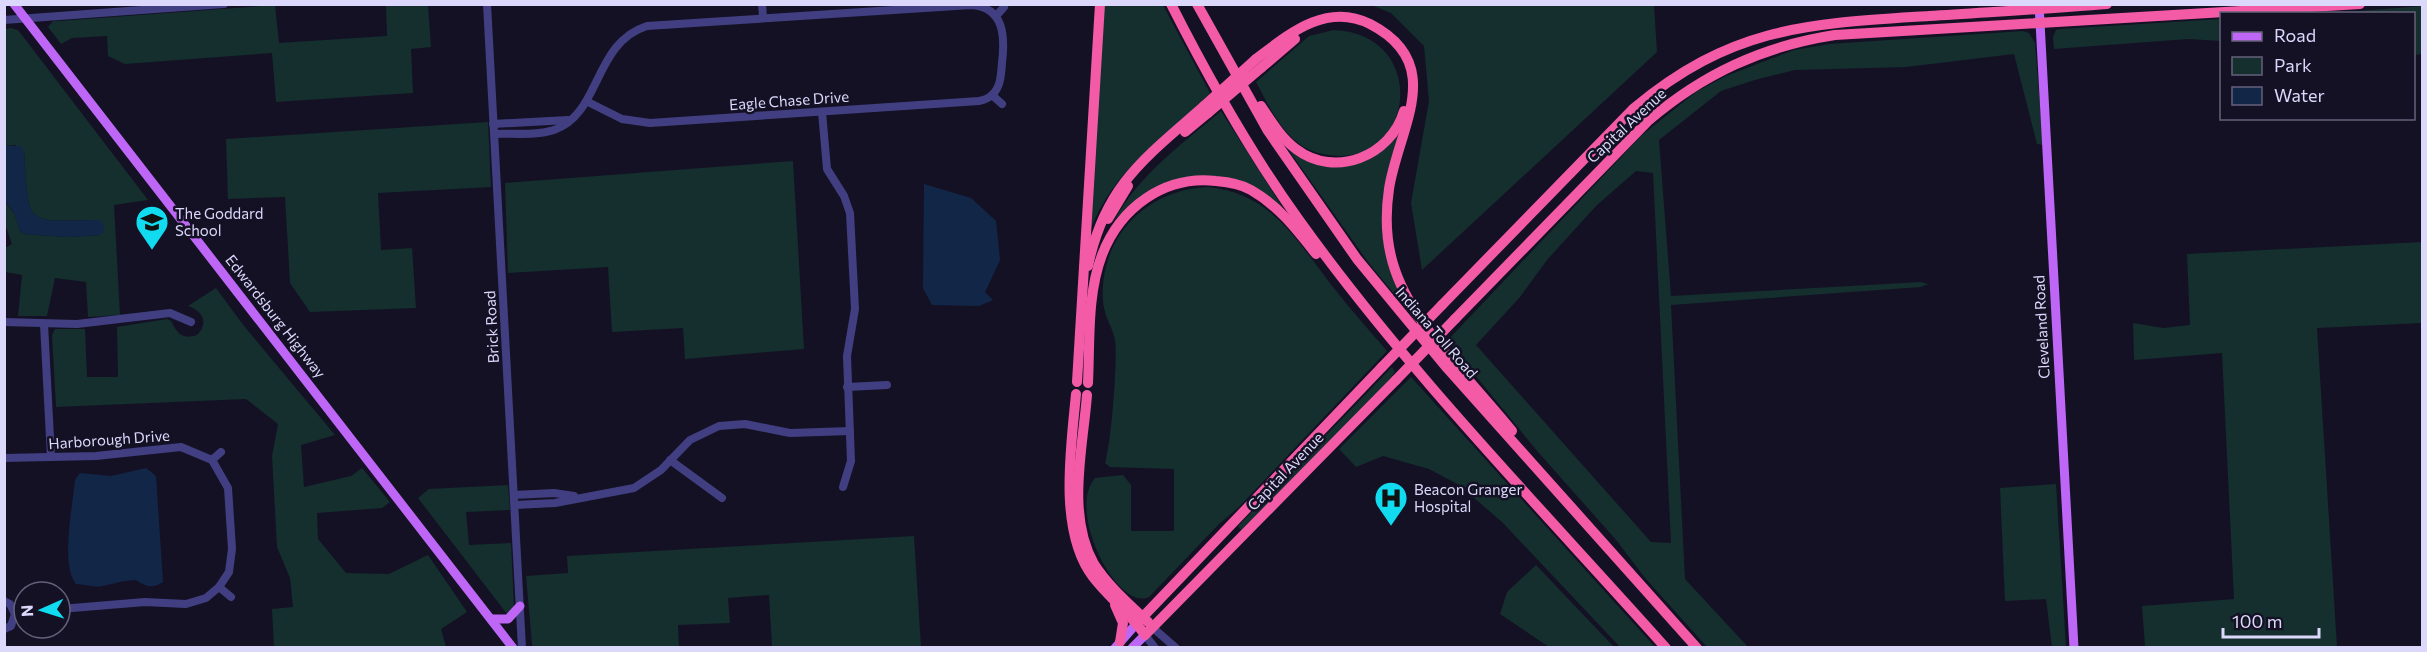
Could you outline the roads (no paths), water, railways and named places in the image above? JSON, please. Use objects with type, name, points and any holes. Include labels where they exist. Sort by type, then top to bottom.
[{"type":"highway","points":[[1100,4],[1082,271],[1082,382],[1098,249],[1109,217],[1127,187],[1206,110],[1299,27],[1330,17],[1344,17],[1367,23],[1385,33],[1400,49],[1410,68],[1414,88],[1413,108],[1395,164],[1386,213],[1388,242],[1395,270],[1408,301],[1527,449],[1545,478]]},
{"type":"highway","points":[[1171,4],[1205,70],[1263,167],[1298,218],[1374,317],[1666,648]]},
{"type":"highway","name":"Indiana Toll Road","points":[[1197,4],[1289,164],[1357,259],[1392,304],[1697,648]]},
{"type":"highway","name":"Capital Avenue","points":[[1140,621],[1382,367],[1634,108],[1668,81],[1706,58],[1761,36],[1816,24],[2107,4]]},
{"type":"highway","name":"Capital Avenue","points":[[1149,631],[1648,121],[1677,97],[1714,73],[1767,51],[1818,38],[2040,21],[2361,4]]},
{"type":"highway","points":[[1204,18],[1279,133],[1296,150],[1314,159],[1336,163],[1358,160],[1376,151],[1390,139],[1401,121],[1407,104],[1407,83],[1394,51],[1381,38],[1360,27],[1344,23],[1312,27],[1258,63]]},
{"type":"highway","points":[[1083,291],[1094,238],[1110,200],[1140,163],[1206,110]]},
{"type":"highway","points":[[1094,283],[1112,234],[1127,213],[1143,199],[1183,182],[1229,182],[1249,189],[1286,217],[1347,293],[1374,317]]},
{"type":"highway","points":[[1140,621],[1107,592],[1087,567],[1073,530],[1070,501],[1081,394],[1079,502],[1083,538],[1099,571],[1149,631]]},
{"type":"highway","points":[[1107,592],[1123,623],[1117,645]]},
{"type":"main road","name":"Edwardsburg Highway","points":[[14,4],[513,648]]},
{"type":"main road","name":"Cleveland Road","points":[[2040,7],[2074,648]]},
{"type":"main road","points":[[491,619],[508,619],[520,606]]},
{"type":"main road","name":"Capital Avenue","points":[[1117,645],[1140,621]]},
{"type":"main road","name":"Capital Avenue","points":[[1132,648],[1149,631]]},
{"type":"street","points":[[4,20],[224,4]]},
{"type":"street","name":"Brick Road","points":[[487,4],[522,648]]},
{"type":"street","points":[[762,4],[763,17]]},
{"type":"street","points":[[494,134],[547,132],[568,120],[586,101],[613,49],[632,32],[653,26],[763,17],[981,6],[996,16],[1005,35],[1000,77],[994,93],[1002,104]]},
{"type":"street","points":[[996,16],[1004,7]]},
{"type":"street","name":"Eagle Chase Drive","points":[[586,101],[622,119],[642,123],[979,101],[994,93]]},
{"type":"street","points":[[822,112],[827,169],[844,196],[850,213],[855,309],[847,356],[851,461],[843,487]]},
{"type":"street","points":[[493,124],[568,120]]},
{"type":"street","points":[[4,322],[77,324],[170,313],[190,322]]},
{"type":"street","points":[[44,324],[51,457]]},
{"type":"street","points":[[847,387],[887,385]]},
{"type":"street","points":[[515,505],[555,503],[578,497],[615,494],[634,489],[648,482],[690,440],[719,426],[745,424],[790,433],[850,431]]},
{"type":"street","name":"Harborough Drive","points":[[4,458],[96,456],[181,447],[212,460]]},
{"type":"street","points":[[72,608],[145,602],[186,604],[206,598],[219,587],[228,572],[232,549],[228,488],[212,460],[221,452]]},
{"type":"street","points":[[670,460],[722,498]]},
{"type":"street","points":[[514,495],[554,493],[578,497]]},
{"type":"street","points":[[219,587],[231,597]]},
{"type":"street","points":[[1149,631],[1155,648]]},
{"type":"street","points":[[1149,631],[1176,648]]},
{"type":"water","points":[[4,146],[21,146],[24,152],[27,195],[35,215],[44,219],[57,220],[100,220],[103,223],[104,232],[100,235],[68,237],[25,234],[20,231],[15,215],[5,200]]},
{"type":"water","points":[[924,184],[971,198],[996,221],[1000,260],[985,292],[993,300],[979,306],[932,305],[923,288]]},
{"type":"water","points":[[146,468],[156,476],[163,582],[156,586],[146,586],[136,580],[99,586],[76,584],[71,575],[68,549],[75,480],[80,473],[111,476]]},
{"type":"place","name":"The Goddard School","points":[[152,251]]},
{"type":"place","name":"Beacon Granger Hospital","points":[[1391,527]]}]
